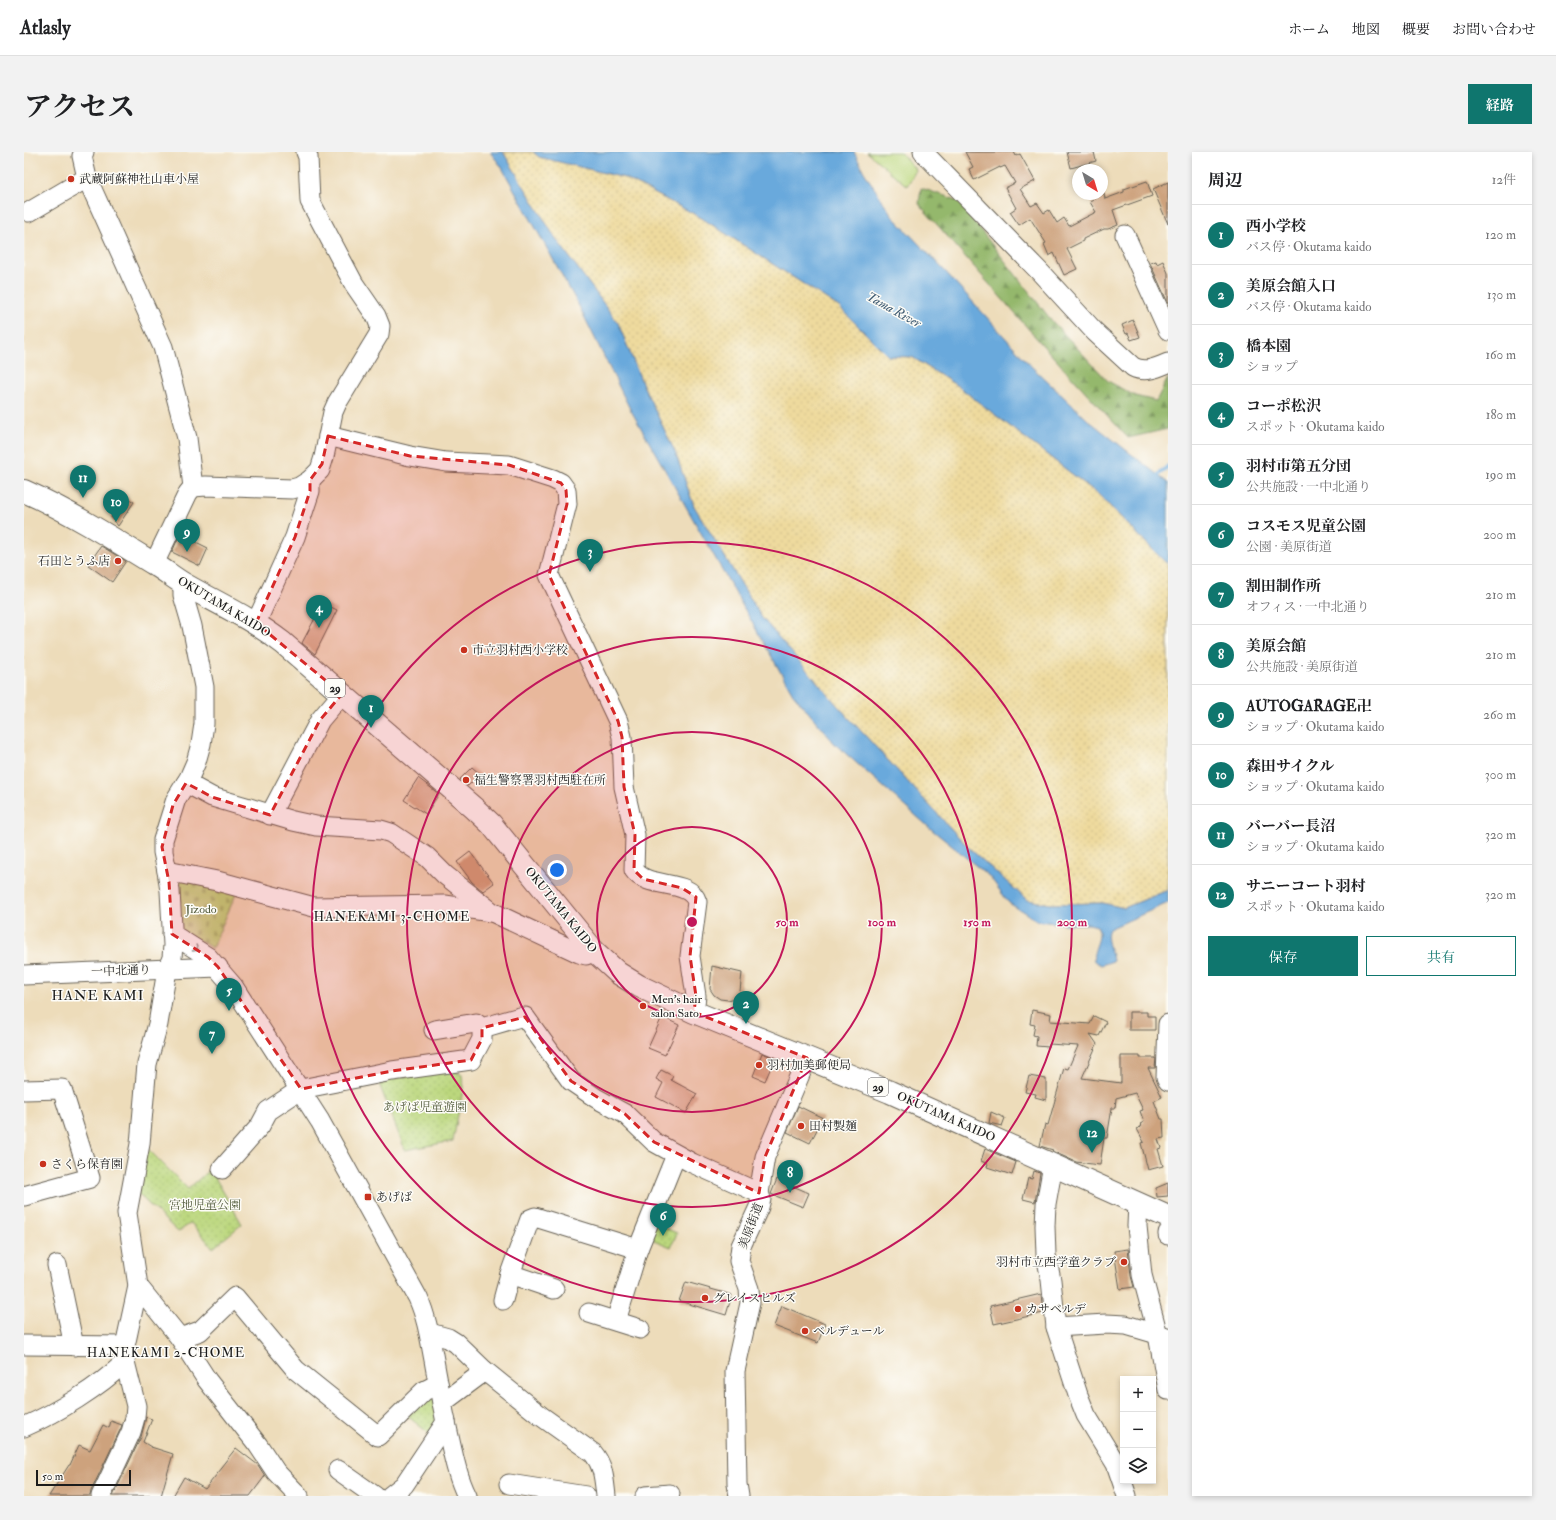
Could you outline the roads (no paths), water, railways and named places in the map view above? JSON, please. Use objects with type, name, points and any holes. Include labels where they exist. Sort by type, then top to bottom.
[{"type":"main road","name":"OKUTAMA KAIDO","points":[[24,491],[80,520],[183,583],[256,623],[283,643],[491,824],[594,951],[618,973],[632,982],[653,994],[694,1012],[890,1092],[1168,1217]]},
{"type":"street","points":[[84,152],[82,156],[87,178],[163,348],[187,438],[193,487]]},
{"type":"street","points":[[154,564],[188,493],[193,487],[206,486],[292,489],[299,487],[317,474],[322,464],[330,422],[337,403],[380,330],[376,316],[354,284],[310,201],[308,157],[306,152]]},
{"type":"street","points":[[923,152],[1039,271],[1095,332],[1133,367],[1138,370],[1145,370],[1168,363]]},
{"type":"street","points":[[29,212],[87,178]]},
{"type":"street","points":[[1125,235],[1168,330]]},
{"type":"street","points":[[328,436],[410,456],[446,462],[510,465],[558,481],[566,490],[567,504],[549,575],[618,721],[622,737],[625,798],[630,811],[635,835],[634,870],[643,879],[682,888],[693,894],[696,898],[697,902],[690,956],[696,996],[694,1012]]},
{"type":"street","points":[[256,623],[295,538],[310,491],[310,480]]},
{"type":"street","points":[[24,1427],[50,1415],[114,1373],[125,1354],[138,1286],[127,1213],[140,1144],[147,1064],[158,1024],[167,970],[172,958],[172,934],[163,840],[176,799],[191,773],[201,744],[205,713],[204,687],[201,669],[192,626],[183,595],[183,583]]},
{"type":"street","points":[[270,816],[320,720],[342,694]]},
{"type":"street","points":[[186,783],[212,796],[270,816],[316,826],[381,830],[391,833],[427,858],[445,875],[492,912],[579,953],[586,954],[594,951]]},
{"type":"street","points":[[167,871],[217,881],[314,907],[445,905],[492,912]]},
{"type":"street","points":[[172,934],[208,957],[233,986],[301,1090],[348,1170],[418,1298],[424,1311],[430,1333],[438,1384],[458,1474],[467,1496]]},
{"type":"street","name":"一中北通り","points":[[24,975],[218,967]]},
{"type":"street","points":[[482,1028],[520,1016],[525,1017],[571,1081],[596,1098],[625,1114],[654,1142],[676,1155],[759,1193]]},
{"type":"street","points":[[434,1030],[476,1023],[482,1028]]},
{"type":"street","points":[[1168,1024],[1166,1077],[1168,1081]]},
{"type":"street","points":[[222,1169],[260,1126],[268,1111],[301,1090],[392,1071],[471,1060],[482,1039],[482,1028]]},
{"type":"street","name":"美原街道","points":[[739,1496],[737,1478],[735,1371],[750,1303],[749,1289],[739,1261],[741,1246],[759,1207],[761,1199],[759,1193],[765,1157],[807,1058]]},
{"type":"street","points":[[24,1090],[62,1089],[90,1178],[24,1196]]},
{"type":"street","points":[[616,1321],[638,1249],[676,1155]]},
{"type":"street","points":[[1053,1165],[1046,1204],[1045,1226],[1046,1255],[1051,1280],[1056,1327],[1086,1415],[1116,1464],[1127,1496]]},
{"type":"street","points":[[1138,1203],[1137,1226],[1142,1274],[1163,1336],[1168,1390]]},
{"type":"street","points":[[503,1300],[510,1274],[530,1219],[535,1217],[638,1249]]},
{"type":"street","points":[[57,1265],[74,1346]]},
{"type":"street","points":[[510,1274],[554,1288]]},
{"type":"street","points":[[138,1286],[180,1338],[207,1380],[258,1445],[276,1472],[299,1496]]},
{"type":"street","points":[[180,1338],[200,1331],[235,1297],[296,1370],[378,1436],[424,1391],[438,1384]]},
{"type":"street","points":[[589,1313],[640,1329]]},
{"type":"street","points":[[1056,1327],[1106,1324],[1126,1325],[1163,1336]]},
{"type":"street","points":[[430,1333],[448,1338],[456,1343],[485,1371],[541,1416],[593,1454],[599,1460],[603,1468],[606,1496]]},
{"type":"street","points":[[24,1345],[74,1346],[125,1354]]},
{"type":"street","points":[[101,1496],[132,1432],[136,1418],[136,1406],[125,1354]]},
{"type":"street","points":[[442,1403],[485,1371]]},
{"type":"street","points":[[390,1496],[404,1485],[446,1422]]},
{"type":"street","points":[[338,1470],[375,1496]]},
{"type":"street","points":[[509,1484],[586,1496]]},
{"type":"street","points":[[646,1496],[670,1494]]},
{"type":"water","points":[[490,152],[503,152],[554,236],[618,323],[643,385],[675,452],[694,506],[762,618],[837,705],[968,847],[1027,900],[1050,904],[1103,903],[1124,908],[1168,890],[1168,903],[1109,929],[1107,936],[1113,961],[1101,965],[1094,961],[1094,953],[1099,935],[1097,926],[1089,924],[1065,924],[1038,921],[1009,903],[990,877],[931,829],[835,744],[793,694],[629,407],[578,304],[501,166]]},
{"type":"water","name":"Tama River","points":[[533,152],[854,152],[864,172],[893,217],[944,270],[1031,366],[1088,420],[1168,483],[1168,565],[1098,494],[959,387],[912,357],[888,356],[839,307],[700,217],[625,178],[539,157]]},
{"type":"waterway","points":[[1155,478],[1168,466]]},
{"type":"place","name":"武蔵阿蘇神社山車小屋","points":[[71,179]]},
{"type":"place","name":"バーバー長沼","points":[[83,498]]},
{"type":"place","name":"森田サイクル","points":[[116,522]]},
{"type":"place","name":"AUTOGARAGE卍","points":[[187,552]]},
{"type":"place","name":"石田とうふ店","points":[[118,561]]},
{"type":"place","name":"橋本園","points":[[590,572]]},
{"type":"place","name":"コーポ松沢","points":[[319,628]]},
{"type":"place","name":"市立羽村西小学校","points":[[464,650]]},
{"type":"place","name":"西小学校","points":[[371,728]]},
{"type":"place","name":"福生警察署羽村西駐在所","points":[[466,780]]},
{"type":"place","name":"Men's hair salon Sato","points":[[643,1006]]},
{"type":"place","name":"羽村市第五分団","points":[[229,1011]]},
{"type":"place","name":"美原会館入口","points":[[746,1024]]},
{"type":"place","name":"割田制作所","points":[[212,1054]]},
{"type":"place","name":"羽村加美郵便局","points":[[759,1065]]},
{"type":"place","name":"田村製麺","points":[[801,1126]]},
{"type":"place","name":"サニーコート羽村","points":[[1092,1153]]},
{"type":"place","name":"さくら保育園","points":[[43,1164]]},
{"type":"place","name":"美原会館","points":[[790,1193]]},
{"type":"place","name":"あげば","points":[[368,1197]]},
{"type":"place","name":"コスモス児童公園","points":[[663,1236]]},
{"type":"place","name":"羽村市立西学童クラブ","points":[[1124,1262]]},
{"type":"place","name":"グレイスヒルズ","points":[[705,1298]]},
{"type":"place","name":"カサベルデ","points":[[1018,1309]]},
{"type":"place","name":"ベルデュール","points":[[805,1331]]},
{"type":"district","name":"HANEKAMI 3-CHOME","points":[[392,917]]},
{"type":"district","name":"HANE KAMI","points":[[98,995]]},
{"type":"district","name":"HANEKAMI 2-CHOME","points":[[166,1353]]},
{"type":"park label","name":"Jizodo","points":[[201,909]]},
{"type":"park label","name":"あげば児童遊園","points":[[425,1107]]},
{"type":"park label","name":"宮地児童公園","points":[[205,1205]]}]
